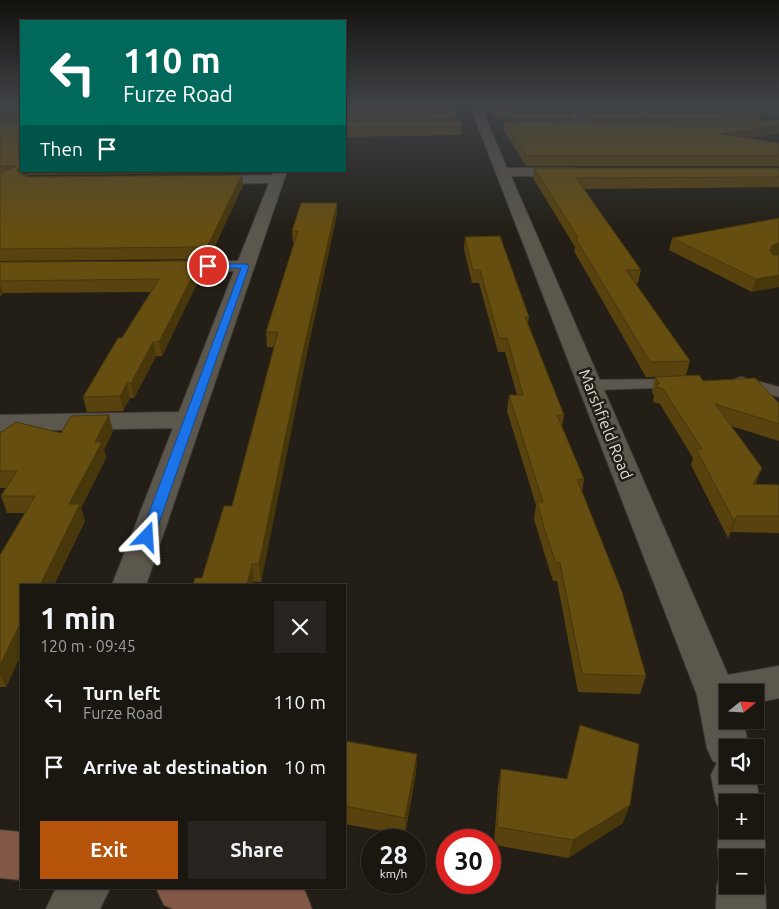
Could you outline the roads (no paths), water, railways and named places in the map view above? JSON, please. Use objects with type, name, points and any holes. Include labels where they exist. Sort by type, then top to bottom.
[{"type":"street","name":"Marshfield Road","points":[[491,145],[590,385],[720,684]]},
{"type":"street","points":[[502,172],[581,172]]},
{"type":"street","points":[[129,584],[191,420],[278,175],[188,180]]},
{"type":"street","points":[[147,266],[246,266]]},
{"type":"street","points":[[0,423],[191,420]]},
{"type":"street","points":[[764,685],[779,682]]},
{"type":"street","points":[[0,854],[20,856]]},
{"type":"street","points":[[71,909],[84,889]]},
{"type":"street","points":[[187,889],[287,909]]},
{"type":"street","points":[[741,894],[741,909]]},
{"type":"lane","points":[[723,383],[742,382],[779,392]]},
{"type":"lane","points":[[590,385],[694,383]]}]
